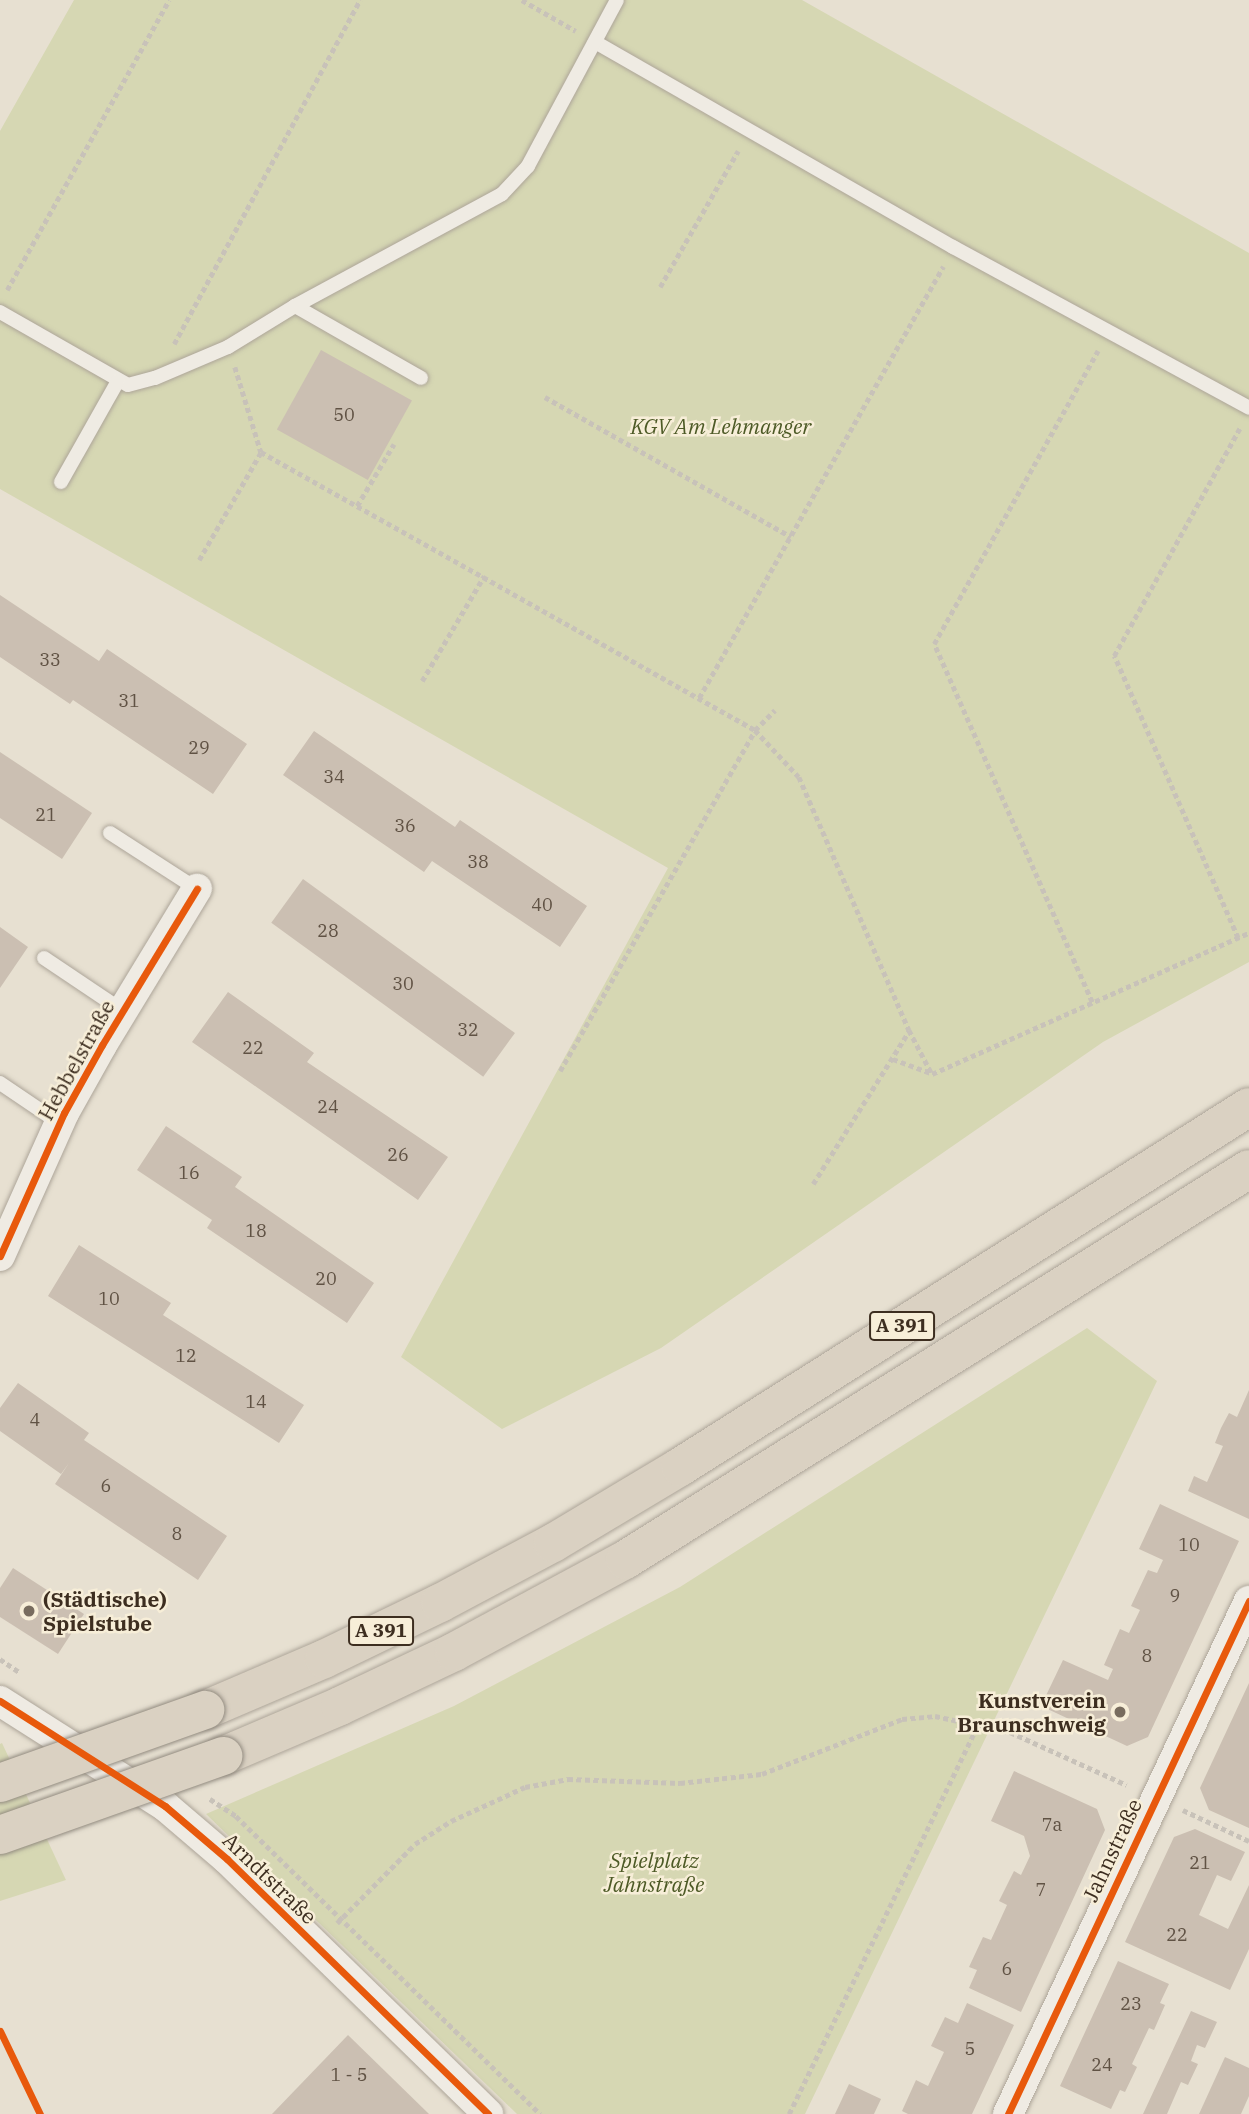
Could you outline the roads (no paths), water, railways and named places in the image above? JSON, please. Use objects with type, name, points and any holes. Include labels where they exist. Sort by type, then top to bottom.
[{"type":"highway","name":"A 391","points":[[0,1783],[205,1710],[359,1642],[553,1543],[680,1466],[1249,1107]]},
{"type":"highway","name":"A 391","points":[[0,1835],[223,1756],[340,1706],[454,1652],[625,1560],[1249,1169]]},
{"type":"street","name":"Hebbelstraße","points":[[0,1256],[59,1124],[197,889]]},
{"type":"street","name":"Jahnstraße","points":[[1008,2114],[1249,1601]]},
{"type":"street","name":"Arndtstraße","points":[[0,1702],[165,1806],[227,1859],[488,2114]]},
{"type":"lane","points":[[0,312],[128,385],[155,378],[228,347],[295,306],[502,194],[528,166],[617,0]]},
{"type":"lane","points":[[595,42],[953,247],[1249,408]]},
{"type":"lane","points":[[295,306],[421,379]]},
{"type":"lane","points":[[61,482],[118,381]]},
{"type":"lane","points":[[110,833],[197,889]]},
{"type":"lane","points":[[44,958],[123,1012]]},
{"type":"lane","points":[[0,1083],[59,1124]]},
{"type":"place","name":"(Städtische) Spielstube","points":[[29,1611]]},
{"type":"place","name":"Kunstverein Braunschweig","points":[[1120,1712]]},
{"type":"park label","name":"KGV Am Lehmanger","points":[[721,426]]},
{"type":"park label","name":"Spielplatz Jahnstraße","points":[[654,1872]]}]
